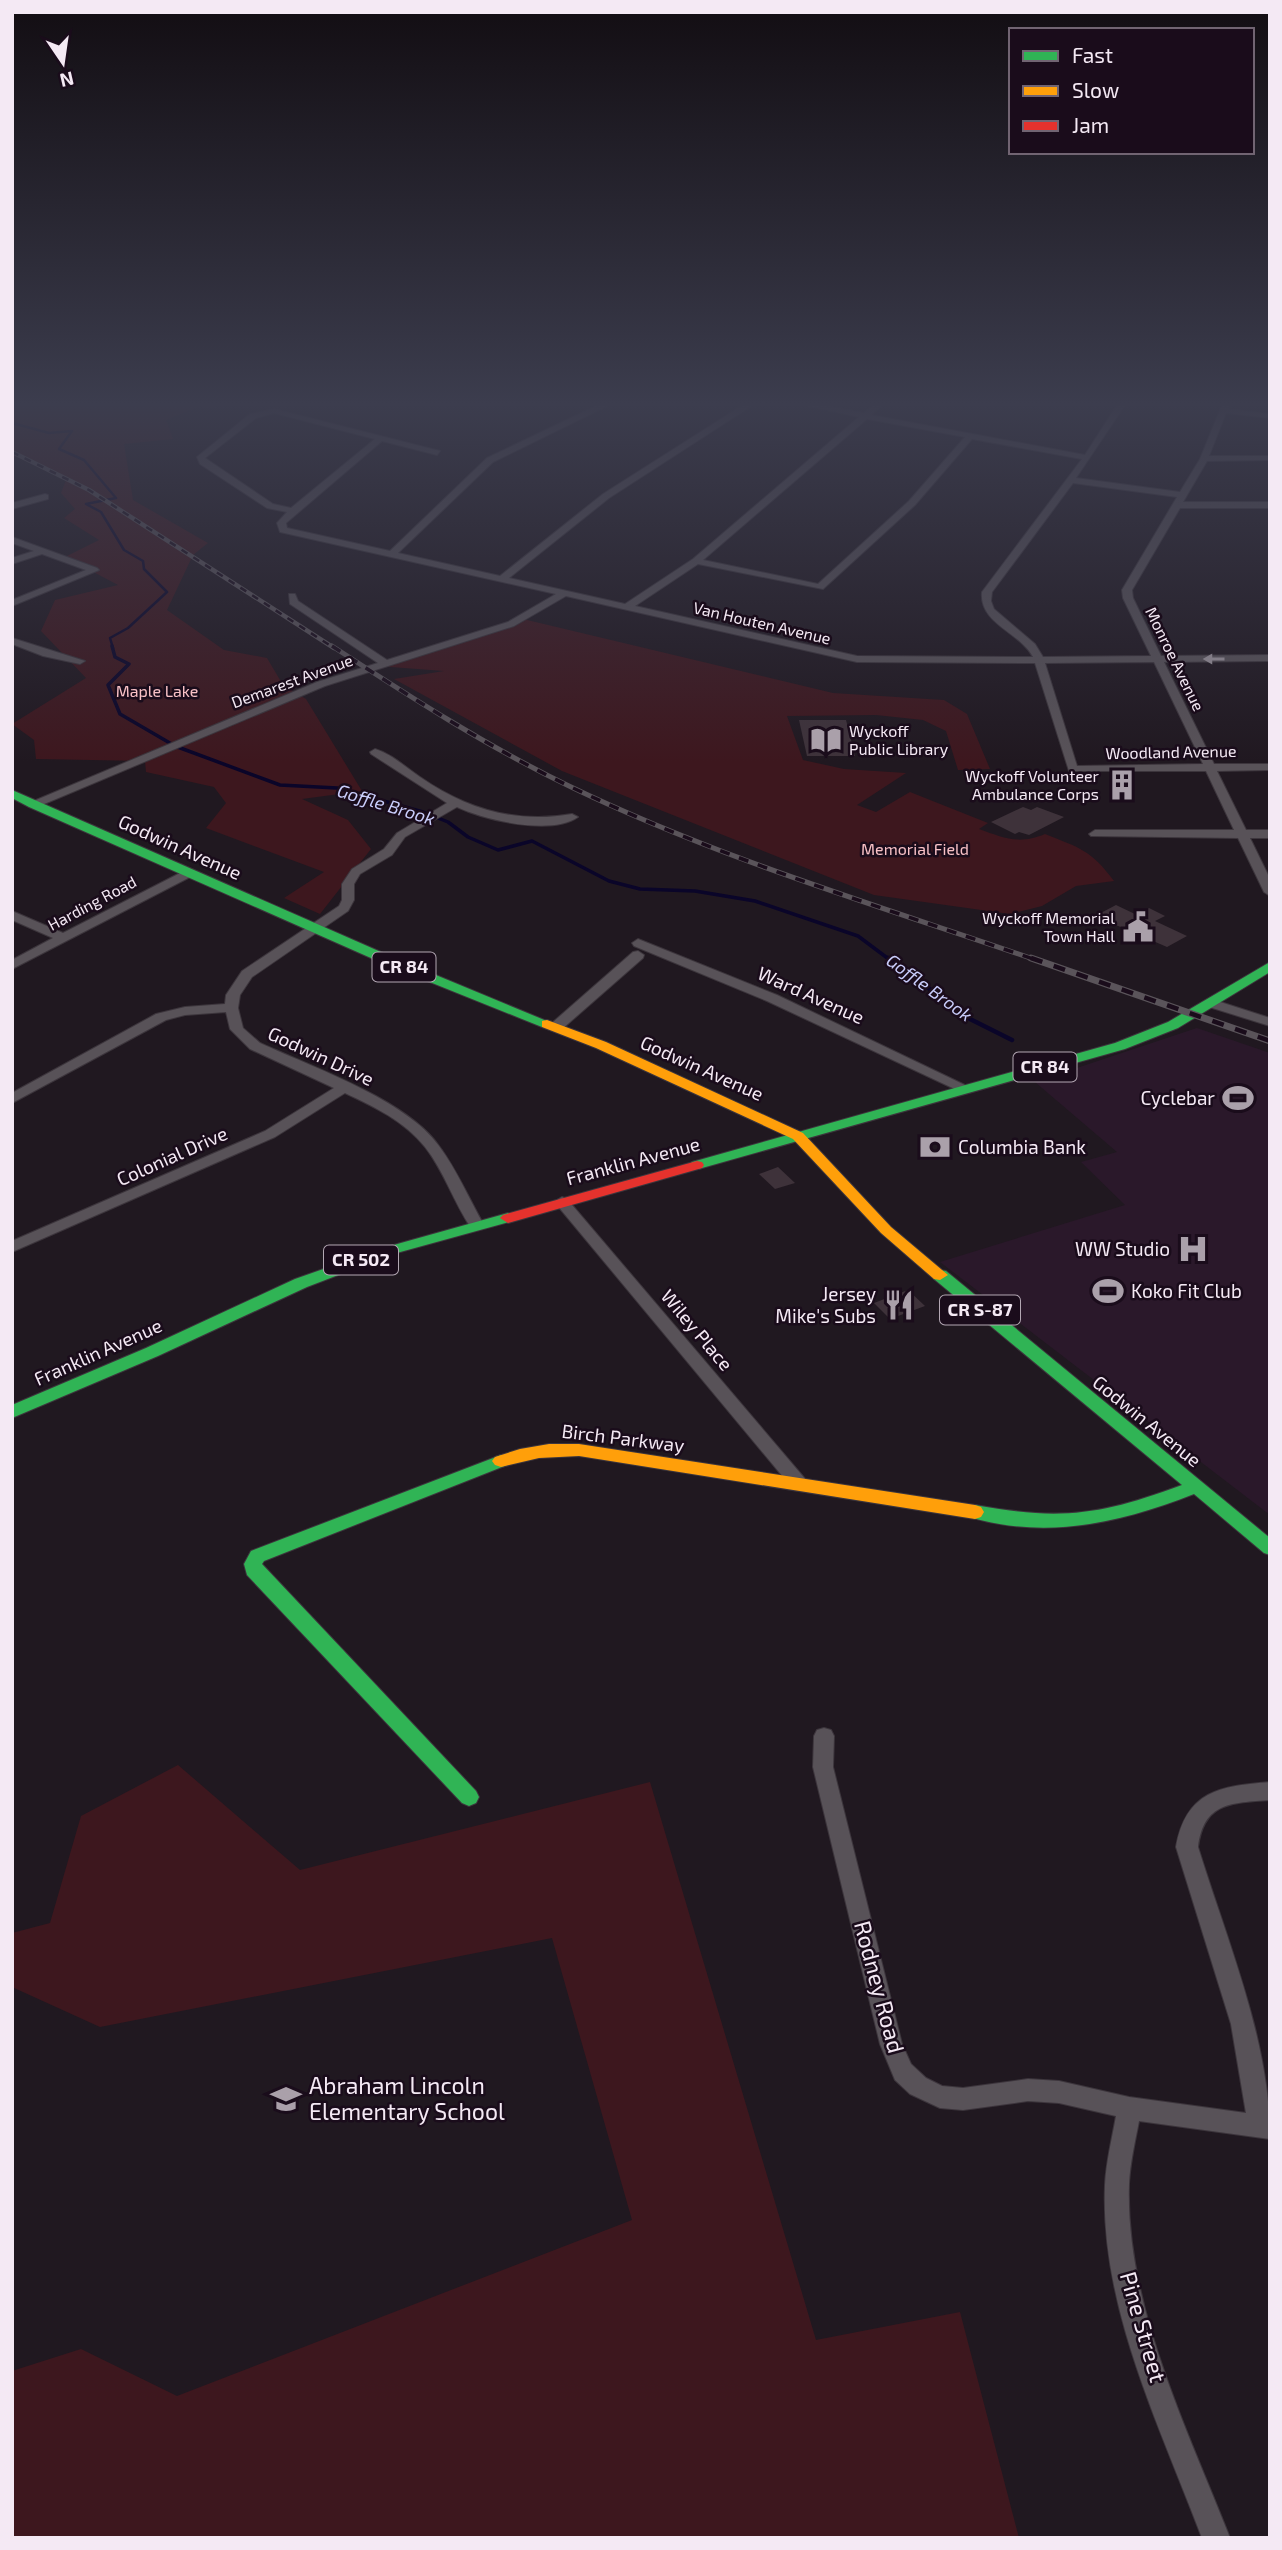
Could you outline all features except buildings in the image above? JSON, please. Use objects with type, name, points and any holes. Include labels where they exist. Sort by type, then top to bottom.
[{"type":"main road","name":"Godwin Avenue","points":[[12,793],[33,805],[385,960],[557,1026],[798,1136],[886,1230],[1270,1548]]},
{"type":"main road","name":"Franklin Avenue","points":[[12,1412],[152,1352],[301,1283],[388,1251],[476,1224],[1140,1039],[1173,1025],[1270,966]]},
{"type":"main road","name":"Birch Parkway","points":[[469,1797],[254,1570],[253,1564],[257,1556],[503,1460],[535,1451],[579,1450],[1038,1522],[1065,1523],[1114,1517],[1195,1487]]},
{"type":"street","name":"Van Houten Avenue","points":[[281,524],[283,530],[858,659],[1270,658]]},
{"type":"street","points":[[390,555],[423,524]]},
{"type":"street","points":[[501,580],[571,524]]},
{"type":"street","points":[[626,608],[696,561],[739,524]]},
{"type":"street","points":[[696,561],[820,587],[889,524]]},
{"type":"street","points":[[1038,524],[985,597],[992,615],[1027,640],[1039,660]]},
{"type":"street","name":"Monroe Avenue","points":[[1165,524],[1127,590],[1157,659],[1270,892]]},
{"type":"street","points":[[12,540],[94,570],[12,603]]},
{"type":"street","points":[[12,561],[43,551]]},
{"type":"street","name":"Demarest Avenue","points":[[33,805],[284,698],[511,624],[563,594]]},
{"type":"street","points":[[292,596],[293,602],[385,663]]},
{"type":"street","points":[[12,641],[47,654],[80,661]]},
{"type":"street","name":"Woodland Avenue","points":[[1039,660],[1073,769],[1270,767]]},
{"type":"street","points":[[374,752],[394,761],[433,790],[486,814],[523,822],[545,823],[572,817]]},
{"type":"street","points":[[12,1099],[161,1017],[185,1011],[230,1008],[233,995],[247,974],[344,908],[348,900],[348,884],[356,872],[388,852],[401,835],[458,802]]},
{"type":"street","points":[[1095,834],[1270,834]]},
{"type":"street","name":"Harding Road","points":[[12,964],[188,873]]},
{"type":"street","points":[[12,915],[62,938]]},
{"type":"street","name":"Ward Avenue","points":[[557,1026],[638,949],[772,998],[964,1088]]},
{"type":"street","points":[[1211,1003],[1270,1022]]},
{"type":"street","name":"Godwin Drive","points":[[230,1008],[237,1029],[255,1046],[400,1115],[417,1129],[433,1147],[476,1224]]},
{"type":"street","name":"Colonial Drive","points":[[12,1247],[270,1134],[342,1088]]},
{"type":"street","name":"Wiley Place","points":[[562,1202],[800,1485]]},
{"type":"street","name":"Rodney Road","points":[[824,1736],[823,1767],[891,2044],[903,2072],[918,2086],[940,2097],[963,2099],[1028,2090],[1059,2092],[1129,2108],[1265,2127]]},
{"type":"street","points":[[1265,2127],[1242,2024],[1187,1846],[1192,1823],[1207,1804],[1222,1796],[1270,1791]]},
{"type":"street","name":"Pine Street","points":[[1129,2108],[1117,2186],[1119,2231],[1127,2285],[1141,2336],[1216,2538]]},
{"type":"shaded area","points":[[1197,1028],[1270,1053],[1270,1515],[940,1262],[1125,1205],[1081,1162],[1117,1152],[1035,1082]]},
{"type":"green space","name":"Maple Lake","points":[[74,524],[175,524],[208,543],[193,555],[167,610],[224,650],[267,658],[283,685],[306,699],[362,791],[302,799],[348,820],[371,849],[320,914],[284,898],[324,872],[206,828],[226,803],[214,787],[146,772],[145,761],[36,759],[34,740],[12,724],[86,678],[41,631],[55,600],[118,585],[65,557],[99,540]]},
{"type":"green space","name":"Memorial Field","points":[[523,619],[833,693],[944,700],[967,714],[990,769],[958,770],[946,731],[923,720],[876,715],[787,716],[803,760],[844,769],[906,773],[857,805],[876,812],[910,792],[988,823],[979,829],[996,835],[1019,840],[1045,834],[1067,843],[1091,856],[1114,881],[1076,886],[1042,906],[1010,914],[874,895],[562,771],[394,679],[444,671],[377,666]]},
{"type":"green space","points":[[178,1765],[300,1870],[650,1782],[816,2340],[960,2312],[1019,2538],[12,2538],[12,2371],[81,2349],[177,2396],[632,2220],[552,1938],[100,2027],[12,1987],[12,1933],[50,1923],[81,1816]]},
{"type":"waterway","name":"Goffle Brook","points":[[108,524],[124,550],[143,561],[144,569],[167,592],[128,628],[110,638],[113,648]]},
{"type":"waterway","name":"Goffle Brook","points":[[112,646],[115,657],[129,664],[108,685],[120,714],[175,746],[280,785],[337,788],[423,812],[448,822],[468,837],[498,850],[532,841],[609,881],[640,889],[695,891],[755,901],[858,936],[890,960]]},
{"type":"waterway","name":"Goffle Brook","points":[[888,958],[970,1019],[1012,1040]]},
{"type":"railway","points":[[142,524],[334,648]]},
{"type":"railway","points":[[332,646],[419,702],[508,754],[625,812],[800,880],[1036,960]]},
{"type":"railway","points":[[1031,958],[1270,1041]]},
{"type":"traffic: fast","points":[[12,793],[33,805],[385,959],[547,1024]]},
{"type":"traffic: fast","points":[[697,1165],[1120,1046],[1173,1025],[1270,966]]},
{"type":"traffic: fast","points":[[12,1412],[152,1352],[301,1283],[388,1251],[508,1218]]},
{"type":"traffic: fast","points":[[940,1275],[1270,1548]]},
{"type":"traffic: fast","points":[[469,1797],[254,1570],[253,1564],[257,1556],[501,1461]]},
{"type":"traffic: fast","points":[[975,1512],[1033,1521],[1081,1520],[1120,1513],[1195,1487]]},
{"type":"traffic: slow","points":[[547,1024],[601,1045],[798,1136],[886,1230],[940,1275]]},
{"type":"traffic: slow","points":[[501,1461],[539,1451],[579,1450],[975,1512]]},
{"type":"traffic: jam","points":[[508,1218],[697,1165]]},
{"type":"place","name":"Wyckoff Public Library","points":[[826,740]]},
{"type":"place","name":"Wyckoff Volunteer Ambulance Corps","points":[[1122,785]]},
{"type":"place","name":"Wyckoff Memorial Town Hall","points":[[1138,927]]},
{"type":"place","name":"Cyclebar","points":[[1238,1098]]},
{"type":"place","name":"Columbia Bank","points":[[935,1147]]},
{"type":"place","name":"WW Studio","points":[[1193,1249]]},
{"type":"place","name":"Koko Fit Club","points":[[1108,1291]]},
{"type":"place","name":"Jersey Mike's Subs","points":[[899,1305]]},
{"type":"place","name":"Abraham Lincoln Elementary School","points":[[286,2099]]}]
